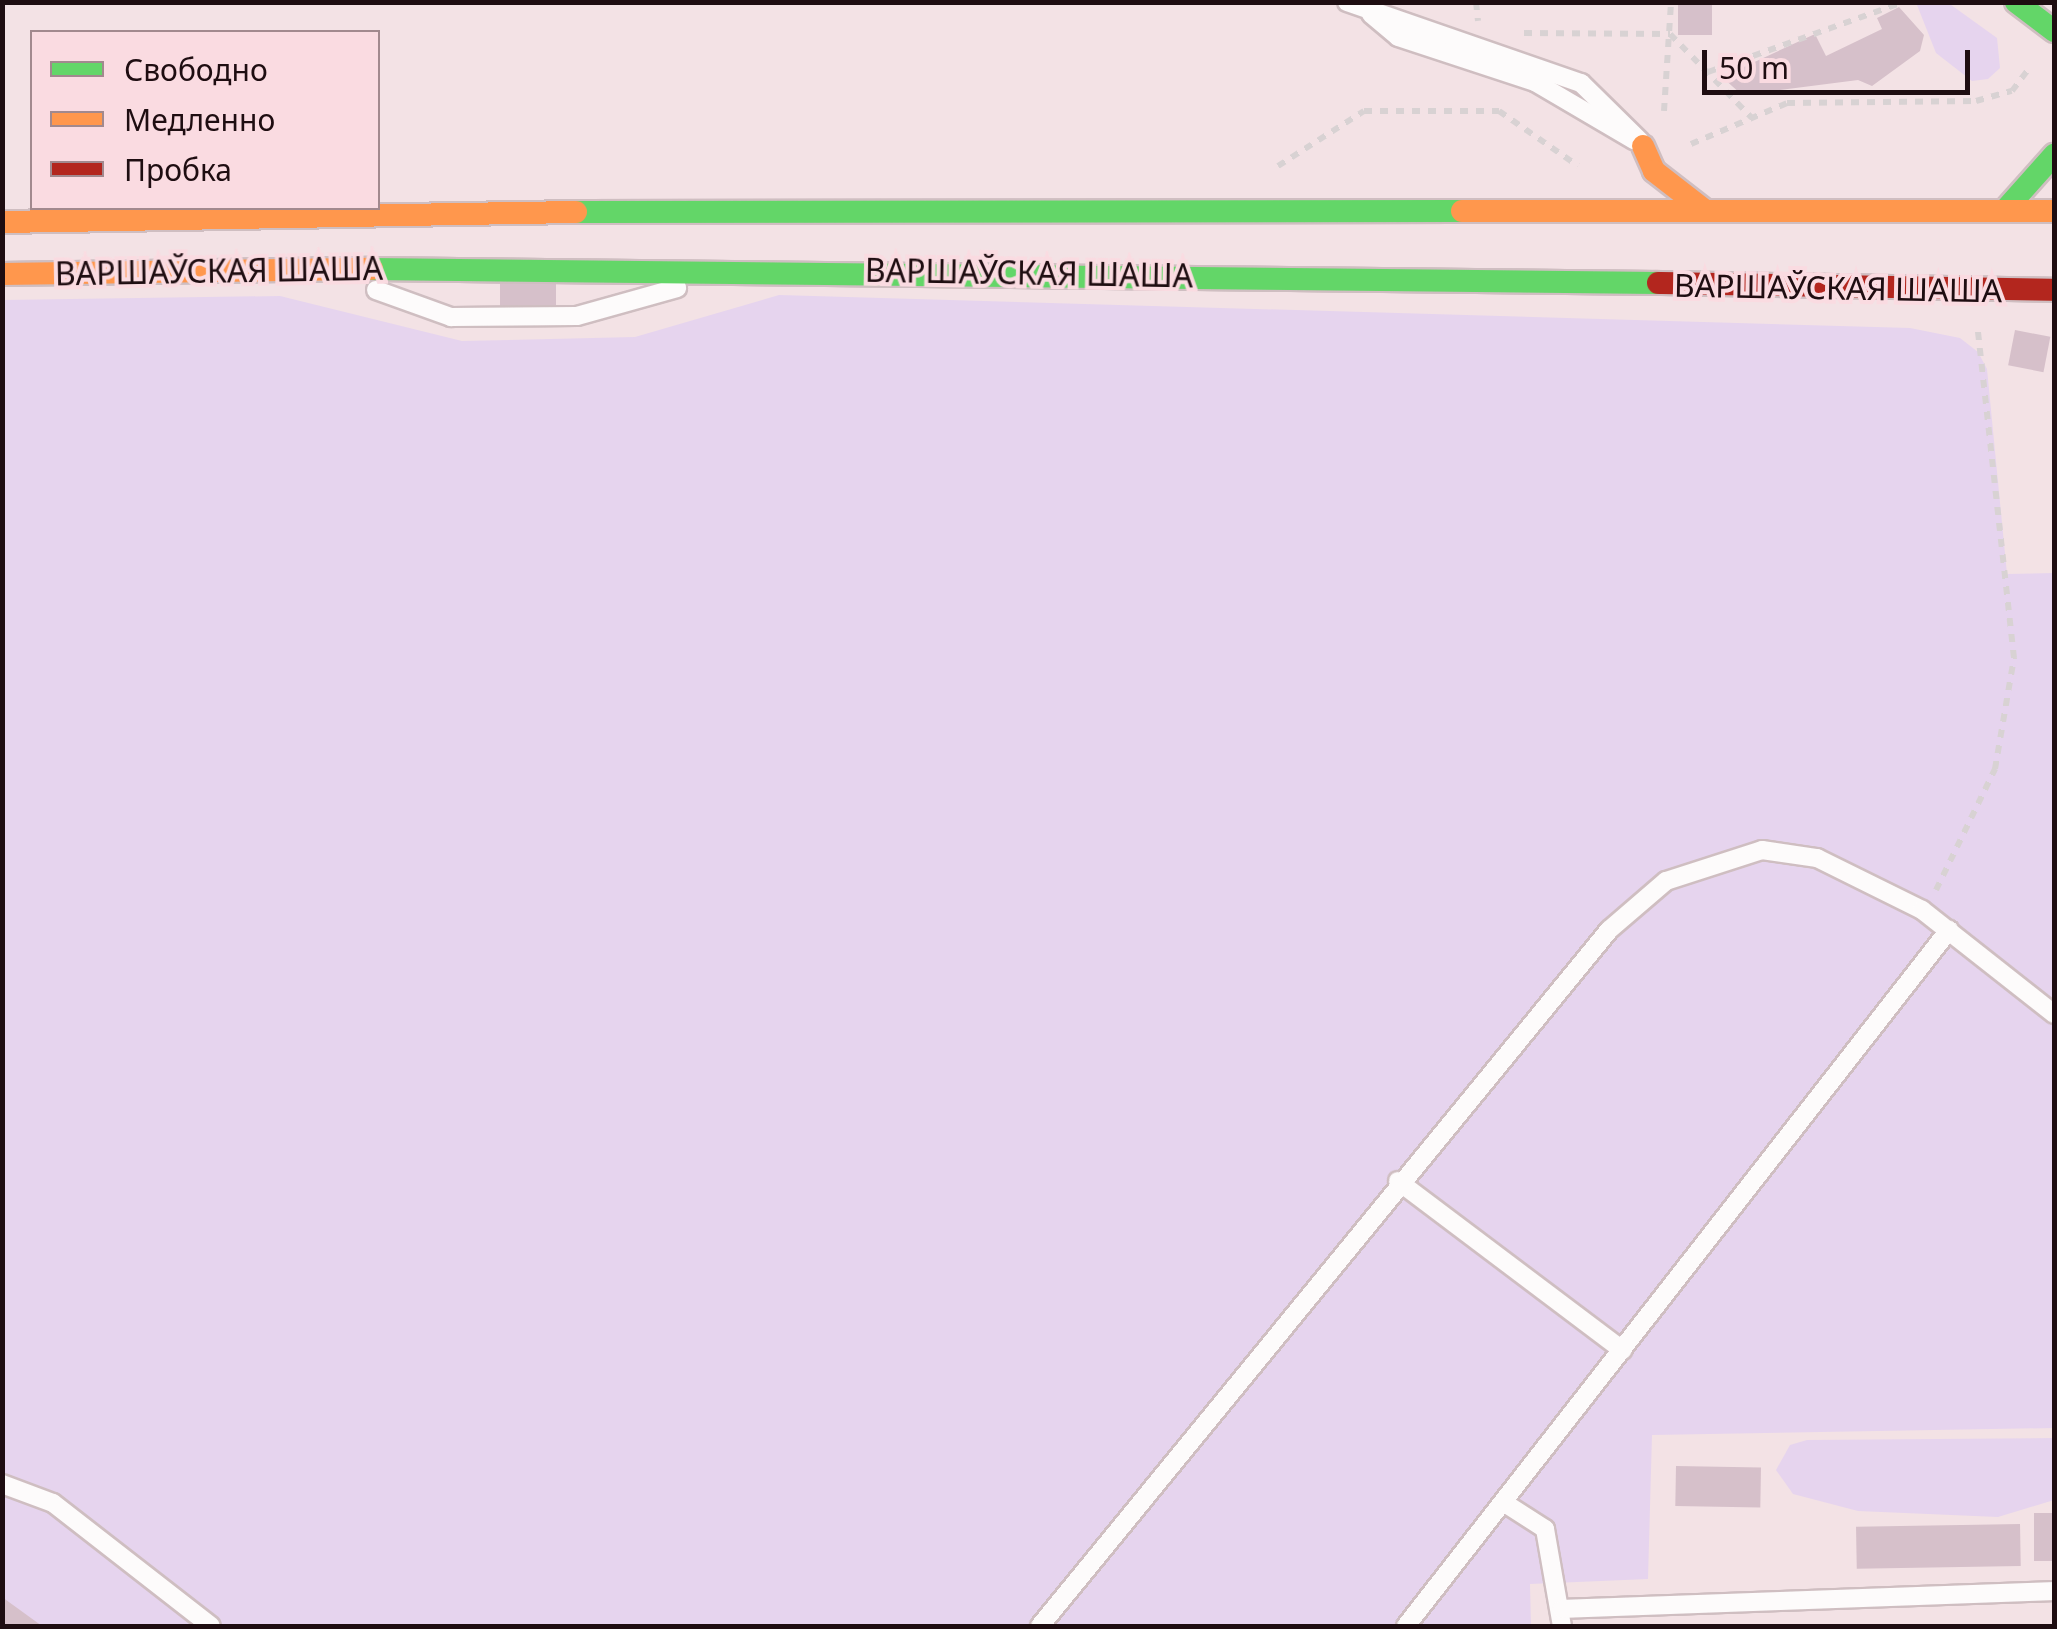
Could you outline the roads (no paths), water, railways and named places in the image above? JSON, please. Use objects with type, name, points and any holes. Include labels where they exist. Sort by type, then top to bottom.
[{"type":"main road","points":[[2016,2],[2054,31]]},
{"type":"main road","points":[[1643,146],[1654,171],[1703,209]]},
{"type":"main road","points":[[2005,210],[2054,156]]},
{"type":"main road","points":[[1310,278],[1312,208]]},
{"type":"main road","name":"ВАРШАЎСКАЯ ШАША","points":[[2,222],[1312,208],[2054,210]]},
{"type":"main road","name":"ВАРШАЎСКАЯ ШАША","points":[[2,274],[746,268],[2054,290]]},
{"type":"lane","points":[[1347,2],[1371,14],[1581,83],[1643,146]]},
{"type":"lane","points":[[319,269],[469,317],[577,316],[746,268]]},
{"type":"lane","points":[[1040,1626],[1398,1181],[1609,930],[1666,881],[1762,850],[1817,858],[1922,910],[2054,1014]]},
{"type":"lane","points":[[1406,1626],[1949,930]]},
{"type":"lane","points":[[1398,1181],[1622,1350]]},
{"type":"lane","points":[[2,1484],[53,1504],[211,1626]]},
{"type":"lane","points":[[1503,1502],[1544,1528],[1562,1618],[2054,1591]]}]
